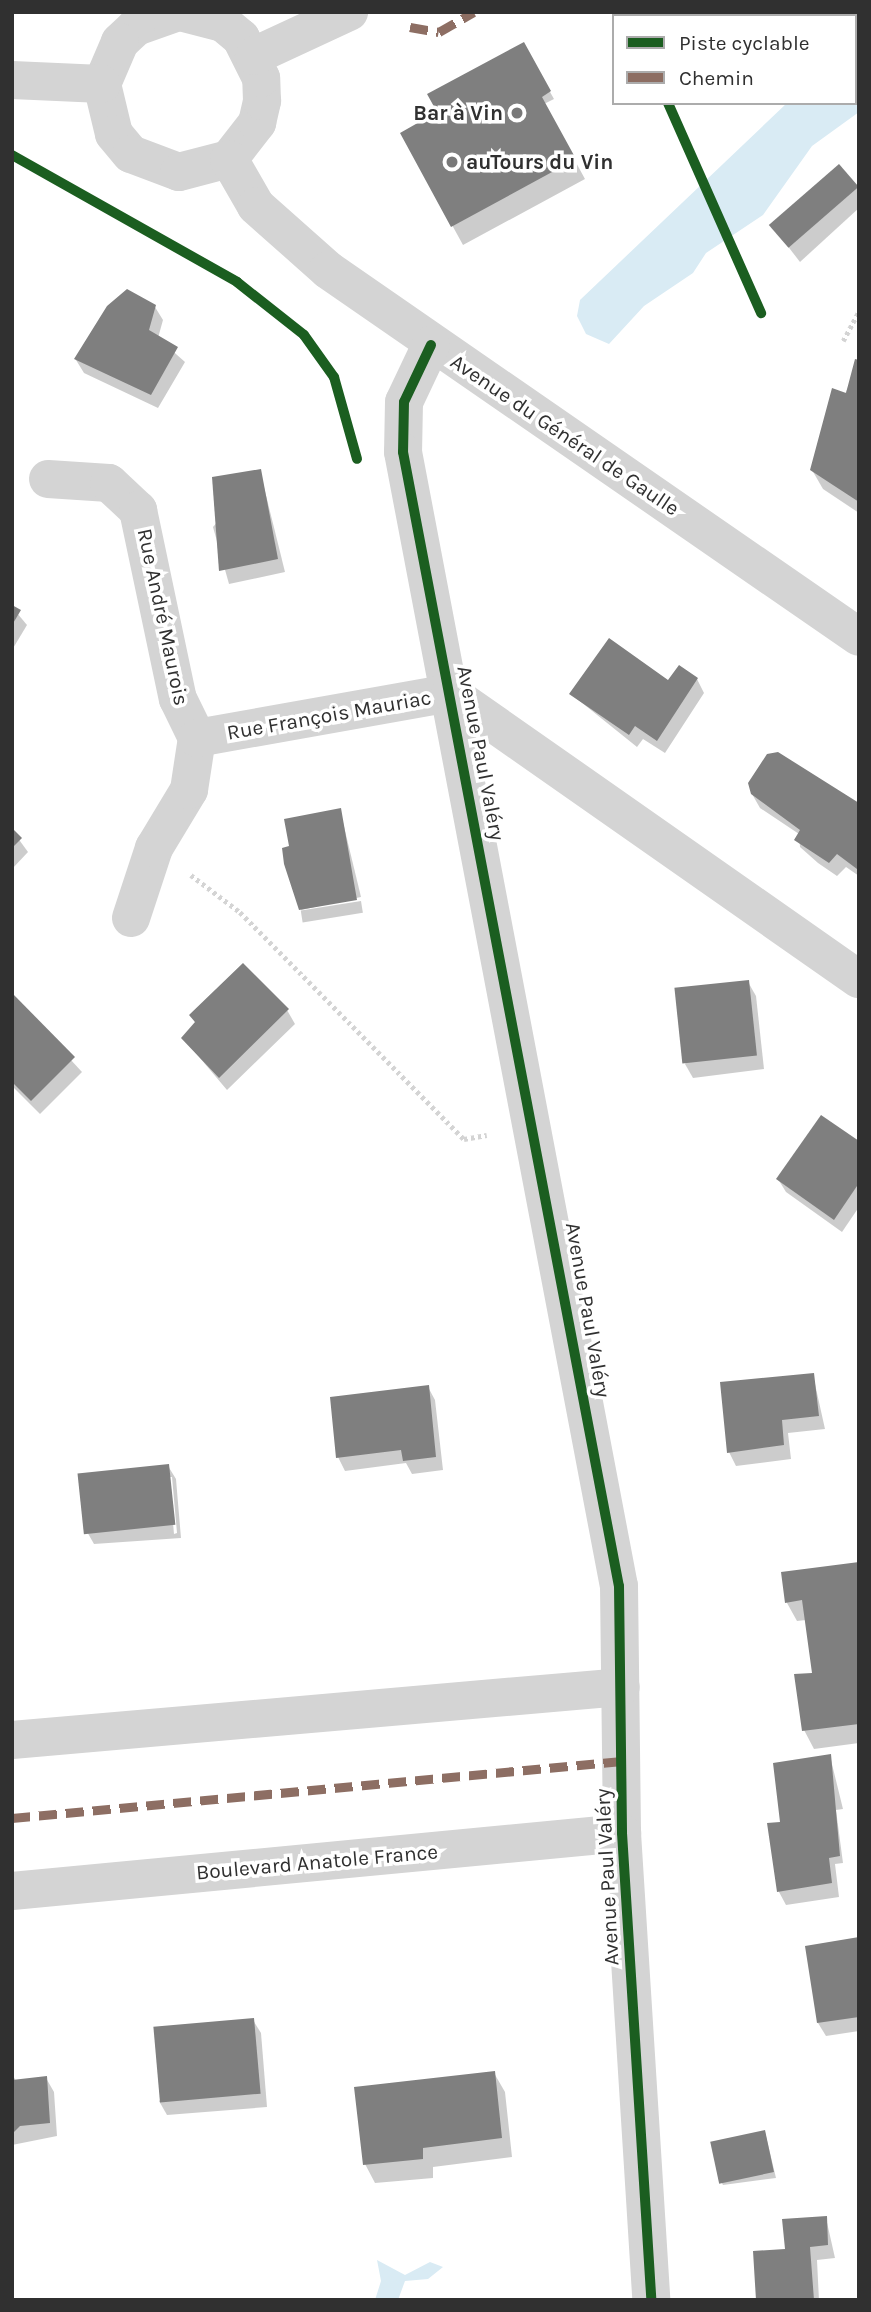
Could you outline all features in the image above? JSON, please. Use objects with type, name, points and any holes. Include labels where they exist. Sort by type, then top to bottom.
[{"type":"street","points":[[179,12],[223,23],[254,56],[261,78],[260,112],[229,159],[192,171],[153,167],[114,134],[103,84],[108,62],[128,34],[179,12]]},
{"type":"street","points":[[254,56],[349,12]]},
{"type":"street","points":[[12,80],[103,84]]},
{"type":"street","name":"Avenue du Général de Gaulle","points":[[229,159],[256,206],[328,270],[431,345],[859,637]]},
{"type":"street","name":"Avenue Paul Valéry","points":[[431,345],[410,383],[401,422],[618,1586],[622,1833],[651,2300]]},
{"type":"street","name":"Rue André Maurois","points":[[48,479],[109,483],[138,510],[178,699],[197,738]]},
{"type":"street","name":"Rue François Mauriac","points":[[131,918],[154,848],[189,790],[197,738],[450,693],[859,979]]},
{"type":"street","points":[[12,1740],[621,1687]]},
{"type":"street","name":"Boulevard Anatole France","points":[[12,1891],[622,1833]]},
{"type":"path","points":[[843,341],[859,311]]},
{"type":"path","points":[[154,848],[240,912],[464,1139],[533,1126]]},
{"type":"shaded area","points":[[859,49],[859,112],[812,146],[763,215],[706,253],[693,273],[644,306],[609,344],[586,334],[577,316],[580,300],[785,105],[857,105]]},
{"type":"shaded area","points":[[377,2260],[405,2275],[430,2262],[443,2267],[428,2279],[405,2281],[398,2300],[375,2300],[381,2281]]},
{"type":"building","points":[[524,42],[551,91],[542,97],[576,159],[451,227],[400,133],[437,112],[427,94]]},
{"type":"building","points":[[839,164],[859,187],[788,248],[769,225]]},
{"type":"building","points":[[127,289],[156,305],[149,330],[178,347],[151,395],[74,359],[107,306]]},
{"type":"building","points":[[855,359],[859,360],[859,502],[810,470],[832,388],[846,393]]},
{"type":"building","points":[[261,469],[278,559],[219,571],[212,477]]},
{"type":"building","points":[[12,605],[21,610],[12,625]]},
{"type":"building","points":[[609,638],[668,680],[679,665],[698,678],[657,741],[635,726],[629,735],[569,694]]},
{"type":"building","points":[[778,752],[859,803],[857,869],[837,854],[829,863],[794,840],[800,830],[751,794],[748,783],[767,754]]},
{"type":"building","points":[[341,808],[357,900],[299,910],[284,864],[282,848],[289,846],[284,819]]},
{"type":"building","points":[[12,828],[22,838],[12,848]]},
{"type":"building","points":[[243,963],[289,1009],[219,1078],[181,1038],[195,1022],[189,1015]]},
{"type":"building","points":[[749,980],[757,1056],[682,1063],[674,988]]},
{"type":"building","points":[[12,993],[75,1057],[31,1101],[12,1082]]},
{"type":"building","points":[[821,1115],[859,1141],[859,1183],[834,1220],[776,1179]]},
{"type":"building","points":[[814,1373],[819,1416],[782,1420],[784,1445],[727,1453],[720,1382]]},
{"type":"building","points":[[429,1385],[436,1457],[403,1461],[401,1450],[336,1458],[330,1397]]},
{"type":"building","points":[[169,1464],[175,1525],[84,1534],[78,1474]]},
{"type":"building","points":[[859,1562],[859,1724],[802,1731],[794,1674],[812,1673],[802,1600],[785,1603],[781,1572]]},
{"type":"building","points":[[831,1754],[840,1856],[829,1858],[832,1883],[777,1892],[767,1823],[780,1822],[773,1763]]},
{"type":"building","points":[[859,1937],[859,2017],[817,2023],[805,1946]]},
{"type":"building","points":[[254,2018],[261,2094],[160,2103],[153,2027]]},
{"type":"building","points":[[495,2071],[502,2138],[423,2148],[423,2159],[363,2165],[354,2087]]},
{"type":"building","points":[[47,2076],[50,2123],[20,2126],[12,2134],[12,2080]]},
{"type":"building","points":[[765,2130],[774,2172],[719,2184],[710,2142]]},
{"type":"building","points":[[827,2216],[828,2245],[810,2247],[814,2300],[756,2300],[753,2251],[785,2249],[782,2219]]},
{"type":"marked path","points":[[410,27],[439,32],[474,12]]},
{"type":"marked path","points":[[12,1818],[622,1761]]},
{"type":"cycle path","points":[[669,105],[761,313]]},
{"type":"cycle path","points":[[12,155],[237,282],[304,335],[334,377],[357,459]]},
{"type":"cycle path","points":[[431,345],[404,402],[403,452],[619,1586],[622,1833],[651,2300]]},
{"type":"place","name":"Bar à Vin","points":[[517,113]]},
{"type":"place","name":"auTours du Vin","points":[[452,162]]}]
